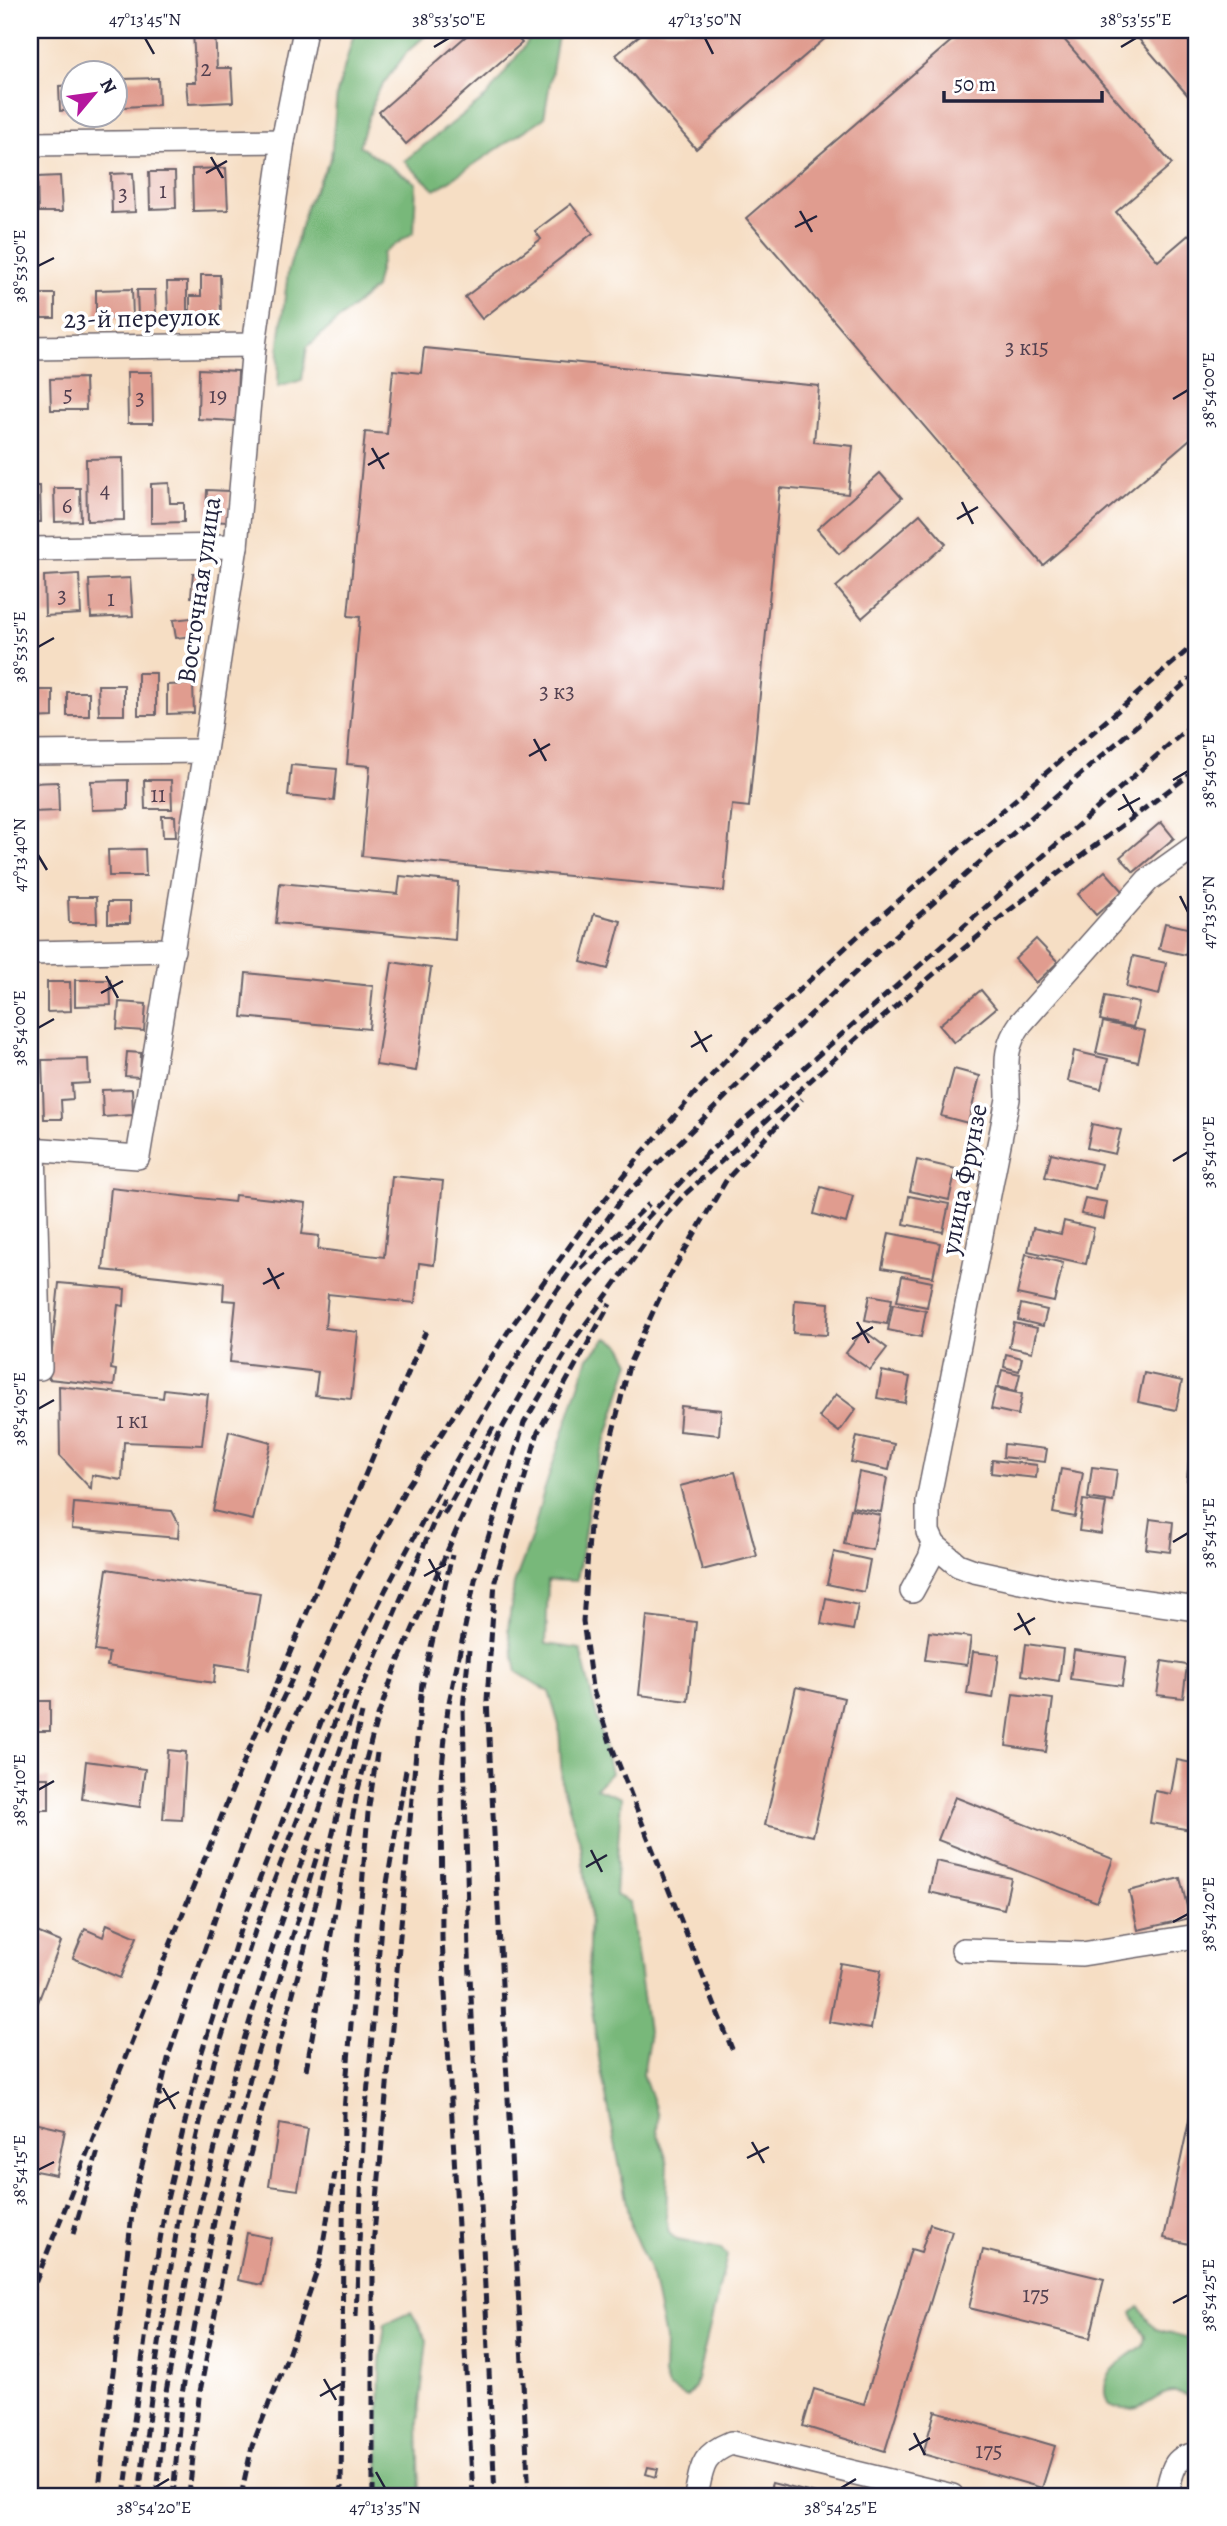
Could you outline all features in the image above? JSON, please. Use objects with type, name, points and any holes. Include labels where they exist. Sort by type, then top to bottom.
[{"type":"street","name":"Восточная улица","points":[[32,1149],[138,1157],[236,546],[254,345],[283,141],[304,30]]},
{"type":"street","points":[[30,145],[283,141]]},
{"type":"street","name":"23-й переулок","points":[[30,348],[254,345]]},
{"type":"street","points":[[30,549],[236,546]]},
{"type":"street","points":[[30,754],[205,751]]},
{"type":"street","name":"улица Фрунзе","points":[[934,1545],[929,1532],[928,1501],[1008,1099],[1007,1049],[1021,1023],[1148,880],[1197,845]]},
{"type":"street","points":[[30,953],[173,950]]},
{"type":"street","points":[[32,1149],[35,1368]]},
{"type":"street","points":[[912,1591],[934,1545],[958,1565],[974,1571],[1067,1591],[1197,1609]]},
{"type":"street","points":[[963,1950],[1082,1954],[1197,1936]]},
{"type":"street","points":[[696,2496],[703,2467],[714,2450],[731,2443],[953,2496]]},
{"type":"street","points":[[1166,2496],[1175,2463],[1185,2455],[1197,2455]]},
{"type":"green space","points":[[355,30],[432,30],[408,51],[377,92],[359,146],[416,183],[414,232],[383,253],[375,288],[307,347],[302,380],[278,387],[279,344],[288,272],[307,205],[331,158],[337,93]]},
{"type":"green space","points":[[520,30],[562,30],[557,41],[544,118],[435,190],[404,161],[487,96],[529,40]]},
{"type":"green space","points":[[607,1338],[620,1344],[630,1362],[592,1484],[577,1581],[548,1580],[546,1644],[580,1649],[611,1773],[596,1788],[621,1798],[615,1895],[630,1902],[649,2039],[643,2074],[658,2116],[657,2131],[668,2164],[666,2218],[669,2233],[677,2240],[721,2249],[727,2256],[695,2387],[686,2397],[668,2387],[664,2376],[665,2339],[652,2276],[632,2230],[600,2065],[588,1982],[590,1911],[581,1846],[562,1784],[559,1725],[549,1692],[517,1672],[508,1629],[514,1584],[532,1536],[543,1494],[588,1358]]},
{"type":"green space","points":[[1139,2307],[1156,2329],[1197,2340],[1197,2398],[1175,2392],[1131,2409],[1109,2405],[1105,2395],[1108,2377],[1119,2363],[1143,2346],[1145,2337],[1132,2313]]},
{"type":"green space","points":[[411,2312],[427,2340],[418,2423],[420,2496],[378,2496],[380,2363],[385,2324]]},
{"type":"building","points":[[473,30],[510,30],[522,43],[406,144],[379,112]]},
{"type":"building","points":[[646,30],[835,30],[696,149],[616,55]]},
{"type":"building","points":[[964,30],[1056,30],[1172,164],[1116,212],[1158,261],[1192,232],[1197,239],[1197,433],[1043,565],[746,218]]},
{"type":"building","points":[[1131,30],[1197,30],[1197,106]]},
{"type":"building","points":[[215,32],[217,68],[231,68],[233,102],[188,104],[186,82],[196,82],[193,33]]},
{"type":"building","points":[[158,78],[159,105],[130,107],[130,79]]},
{"type":"building","points":[[226,168],[228,210],[193,211],[192,169]]},
{"type":"building","points":[[149,172],[175,172],[176,208],[150,209]]},
{"type":"building","points":[[133,173],[135,212],[112,213],[111,174]]},
{"type":"building","points":[[60,176],[62,212],[38,212],[37,177]]},
{"type":"building","points":[[571,204],[593,233],[482,319],[465,297],[541,239],[535,231]]},
{"type":"building","points":[[201,275],[220,275],[221,315],[190,315],[190,296],[201,296]]},
{"type":"building","points":[[167,282],[187,282],[187,316],[168,316]]},
{"type":"building","points":[[132,289],[133,318],[96,318],[96,290]]},
{"type":"building","points":[[137,290],[155,290],[156,316],[138,316]]},
{"type":"building","points":[[30,294],[55,294],[55,318],[30,318]]},
{"type":"building","points":[[424,348],[819,386],[814,442],[853,446],[848,494],[780,488],[749,807],[732,805],[724,891],[362,856],[370,766],[347,764],[360,617],[348,616],[365,432],[387,434],[393,370],[421,373]]},
{"type":"building","points":[[199,369],[238,371],[236,421],[198,419]]},
{"type":"building","points":[[127,372],[152,372],[153,423],[128,423]]},
{"type":"building","points":[[85,378],[86,410],[51,410],[50,379]]},
{"type":"building","points":[[30,379],[35,379],[36,410],[30,410]]},
{"type":"building","points":[[123,458],[124,520],[87,521],[86,459]]},
{"type":"building","points":[[880,473],[902,498],[839,554],[817,529]]},
{"type":"building","points":[[169,483],[170,503],[184,503],[184,522],[151,523],[151,484]]},
{"type":"building","points":[[30,486],[40,486],[41,522],[30,522]]},
{"type":"building","points":[[54,488],[80,488],[81,521],[55,522]]},
{"type":"building","points":[[207,490],[229,491],[229,522],[206,521]]},
{"type":"building","points":[[920,514],[946,544],[862,618],[836,587]]},
{"type":"building","points":[[193,573],[209,574],[207,598],[191,597]]},
{"type":"building","points":[[79,574],[81,614],[45,616],[44,576]]},
{"type":"building","points":[[130,578],[133,616],[91,618],[89,580]]},
{"type":"building","points":[[199,617],[202,635],[176,638],[173,620]]},
{"type":"building","points":[[138,673],[156,673],[156,715],[138,715]]},
{"type":"building","points":[[193,684],[194,713],[167,714],[167,685]]},
{"type":"building","points":[[98,685],[124,685],[124,715],[99,715]]},
{"type":"building","points":[[30,690],[53,690],[53,717],[30,718]]},
{"type":"building","points":[[67,692],[89,692],[89,716],[67,716]]},
{"type":"building","points":[[291,765],[337,769],[334,801],[288,796]]},
{"type":"building","points":[[128,780],[128,809],[92,810],[91,781]]},
{"type":"building","points":[[144,780],[171,780],[172,809],[145,809]]},
{"type":"building","points":[[58,782],[59,811],[30,812],[30,783]]},
{"type":"building","points":[[162,816],[175,816],[176,837],[163,837]]},
{"type":"building","points":[[1161,822],[1174,838],[1134,872],[1120,857]]},
{"type":"building","points":[[145,849],[146,876],[109,876],[108,850]]},
{"type":"building","points":[[1105,871],[1123,891],[1096,915],[1078,894]]},
{"type":"building","points":[[400,876],[458,882],[455,940],[276,923],[280,883],[398,894]]},
{"type":"building","points":[[68,897],[96,897],[97,923],[69,923]]},
{"type":"building","points":[[108,902],[130,902],[130,923],[108,923]]},
{"type":"building","points":[[594,914],[621,921],[608,969],[581,962]]},
{"type":"building","points":[[1165,923],[1192,929],[1186,955],[1159,949]]},
{"type":"building","points":[[1036,939],[1058,962],[1036,983],[1015,959]]},
{"type":"building","points":[[1133,956],[1166,963],[1159,995],[1126,987]]},
{"type":"building","points":[[392,962],[431,968],[416,1071],[376,1065]]},
{"type":"building","points":[[246,973],[373,986],[369,1029],[242,1017]]},
{"type":"building","points":[[75,980],[110,980],[111,1005],[75,1006]]},
{"type":"building","points":[[47,982],[70,982],[71,1011],[47,1012]]},
{"type":"building","points":[[32,983],[34,1021],[30,1021]]},
{"type":"building","points":[[981,990],[996,1008],[954,1043],[939,1025]]},
{"type":"building","points":[[1105,996],[1139,1003],[1133,1027],[1100,1020]]},
{"type":"building","points":[[119,1002],[146,1004],[144,1031],[117,1029]]},
{"type":"building","points":[[1103,1022],[1145,1031],[1138,1062],[1096,1053]]},
{"type":"building","points":[[1074,1051],[1108,1059],[1101,1089],[1068,1081]]},
{"type":"building","points":[[127,1052],[141,1053],[140,1077],[125,1076]]},
{"type":"building","points":[[88,1059],[89,1083],[72,1084],[73,1099],[61,1100],[62,1119],[44,1119],[42,1060]]},
{"type":"building","points":[[954,1069],[980,1076],[968,1123],[941,1116]]},
{"type":"building","points":[[132,1089],[133,1115],[103,1117],[102,1090]]},
{"type":"building","points":[[1092,1124],[1121,1130],[1115,1154],[1087,1148]]},
{"type":"building","points":[[1051,1153],[1101,1164],[1095,1189],[1045,1177]]},
{"type":"building","points":[[917,1160],[956,1169],[949,1200],[910,1191]]},
{"type":"building","points":[[392,1176],[443,1181],[434,1265],[419,1263],[415,1303],[328,1294],[325,1328],[358,1332],[351,1399],[315,1395],[318,1372],[230,1362],[236,1301],[223,1300],[224,1283],[103,1270],[111,1188],[234,1202],[235,1195],[306,1203],[302,1234],[319,1236],[318,1249],[384,1257]]},
{"type":"building","points":[[821,1187],[853,1196],[846,1223],[814,1214]]},
{"type":"building","points":[[909,1196],[949,1204],[943,1232],[904,1224]]},
{"type":"building","points":[[1085,1198],[1107,1202],[1104,1219],[1081,1214]]},
{"type":"building","points":[[1064,1221],[1094,1228],[1086,1264],[1028,1251],[1033,1228],[1061,1234]]},
{"type":"building","points":[[889,1233],[940,1243],[933,1277],[882,1268]]},
{"type":"building","points":[[1026,1254],[1063,1263],[1054,1302],[1017,1294]]},
{"type":"building","points":[[902,1276],[932,1282],[927,1307],[897,1301]]},
{"type":"building","points":[[59,1283],[125,1289],[124,1306],[118,1305],[111,1369],[116,1370],[114,1386],[49,1379]]},
{"type":"building","points":[[870,1295],[892,1299],[887,1324],[865,1320]]},
{"type":"building","points":[[795,1300],[829,1303],[827,1335],[793,1333]]},
{"type":"building","points":[[893,1304],[926,1311],[921,1337],[888,1330]]},
{"type":"building","points":[[1021,1304],[1047,1310],[1043,1326],[1018,1320]]},
{"type":"building","points":[[1014,1323],[1037,1328],[1032,1352],[1009,1347]]},
{"type":"building","points":[[863,1330],[887,1348],[870,1370],[846,1353]]},
{"type":"building","points":[[1006,1354],[1022,1358],[1019,1371],[1004,1367]]},
{"type":"building","points":[[1002,1370],[1020,1374],[1016,1391],[998,1387]]},
{"type":"building","points":[[882,1371],[910,1377],[905,1403],[877,1398]]},
{"type":"building","points":[[1144,1373],[1182,1381],[1176,1410],[1138,1402]]},
{"type":"building","points":[[59,1386],[163,1398],[164,1389],[208,1394],[202,1445],[124,1442],[122,1480],[92,1475],[91,1489],[60,1456]]},
{"type":"building","points":[[996,1388],[1022,1394],[1018,1415],[991,1409]]},
{"type":"building","points":[[836,1394],[856,1409],[839,1432],[819,1417]]},
{"type":"building","points":[[681,1406],[721,1410],[719,1435],[679,1431]]},
{"type":"building","points":[[229,1431],[271,1442],[253,1520],[213,1511]]},
{"type":"building","points":[[857,1436],[894,1444],[889,1470],[851,1462]]},
{"type":"building","points":[[1004,1444],[1047,1449],[1045,1462],[1003,1457]]},
{"type":"building","points":[[1189,1459],[1197,1460],[1197,1481],[1187,1480]]},
{"type":"building","points":[[992,1460],[1037,1465],[1036,1478],[991,1473]]},
{"type":"building","points":[[1092,1467],[1117,1470],[1113,1502],[1088,1498]]},
{"type":"building","points":[[1061,1469],[1083,1473],[1075,1517],[1053,1513]]},
{"type":"building","points":[[735,1472],[757,1556],[702,1570],[680,1486]]},
{"type":"building","points":[[859,1472],[887,1478],[881,1512],[852,1507]]},
{"type":"building","points":[[1083,1500],[1106,1503],[1101,1534],[1079,1531]]},
{"type":"building","points":[[74,1503],[172,1511],[179,1524],[178,1538],[72,1529]]},
{"type":"building","points":[[851,1509],[880,1515],[873,1550],[844,1544]]},
{"type":"building","points":[[1150,1519],[1173,1522],[1170,1552],[1146,1549]]},
{"type":"building","points":[[834,1552],[870,1560],[864,1592],[827,1584]]},
{"type":"building","points":[[107,1569],[260,1593],[248,1669],[216,1664],[214,1683],[107,1666],[109,1653],[95,1651]]},
{"type":"building","points":[[826,1598],[858,1605],[853,1630],[821,1624]]},
{"type":"building","points":[[647,1616],[696,1622],[688,1701],[639,1695]]},
{"type":"building","points":[[929,1632],[971,1637],[967,1665],[925,1660]]},
{"type":"building","points":[[1026,1644],[1063,1649],[1059,1681],[1022,1675]]},
{"type":"building","points":[[1074,1650],[1126,1657],[1122,1686],[1070,1679]]},
{"type":"building","points":[[973,1652],[999,1655],[993,1698],[967,1694]]},
{"type":"building","points":[[1162,1661],[1187,1665],[1183,1698],[1157,1695]]},
{"type":"building","points":[[796,1687],[844,1698],[813,1836],[765,1825]]},
{"type":"building","points":[[1013,1694],[1053,1699],[1046,1752],[1006,1746]]},
{"type":"building","points":[[30,1701],[50,1701],[50,1731],[34,1731],[33,1778],[49,1778],[49,1810],[30,1810]]},
{"type":"building","points":[[168,1750],[186,1752],[182,1820],[163,1819]]},
{"type":"building","points":[[1177,1760],[1197,1764],[1197,1831],[1150,1823],[1155,1791],[1171,1794]]},
{"type":"building","points":[[86,1761],[145,1769],[140,1807],[82,1799]]},
{"type":"building","points":[[955,1797],[1113,1859],[1097,1902],[938,1840]]},
{"type":"building","points":[[936,1861],[1011,1878],[1004,1909],[929,1892]]},
{"type":"building","points":[[1180,1878],[1190,1918],[1138,1930],[1129,1891]]},
{"type":"building","points":[[107,1924],[137,1937],[120,1978],[73,1958],[85,1929],[103,1937]]},
{"type":"building","points":[[32,1930],[61,1942],[38,2002],[30,1998]]},
{"type":"building","points":[[840,1963],[881,1970],[871,2029],[829,2022]]},
{"type":"building","points":[[1197,2088],[1197,2246],[1164,2238]]},
{"type":"building","points":[[30,2122],[65,2130],[56,2175],[30,2170]]},
{"type":"building","points":[[279,2124],[308,2129],[298,2190],[269,2186]]},
{"type":"building","points":[[930,2224],[952,2231],[885,2451],[803,2426],[814,2389],[864,2404],[911,2249],[921,2252]]},
{"type":"building","points":[[247,2233],[271,2238],[262,2285],[238,2280]]},
{"type":"building","points":[[983,2250],[1104,2279],[1090,2338],[969,2308]]},
{"type":"building","points":[[935,2411],[1055,2446],[1042,2488],[923,2454]]},
{"type":"building","points":[[648,2467],[658,2469],[656,2477],[646,2474]]},
{"type":"building","points":[[772,2483],[820,2495],[820,2496],[768,2496]]},
{"type":"railway","points":[[98,2496],[134,2198],[170,2051],[220,1904],[276,1758],[355,1584],[405,1490],[511,1327],[587,1222],[696,1092],[749,1036],[858,936],[1197,642]]},
{"type":"railway","points":[[124,2496],[166,2204],[200,2058],[241,1927],[321,1722],[386,1589],[447,1476],[549,1302],[620,1201],[772,1051],[878,951],[1197,673]]},
{"type":"railway","points":[[702,1158],[1197,720]]},
{"type":"railway","points":[[870,1028],[1007,912],[1197,769]]},
{"type":"railway","points":[[473,2496],[442,1939],[441,1778],[448,1707],[475,1580],[524,1423],[573,1341],[665,1216],[684,1195],[875,1022]]},
{"type":"railway","points":[[732,2049],[610,1742],[592,1687],[583,1621],[590,1525],[630,1362],[669,1277],[727,1179],[802,1099]]},
{"type":"railway","points":[[306,2070],[357,1793],[377,1719],[395,1669],[500,1432],[570,1308],[644,1221],[709,1152]]},
{"type":"railway","points":[[581,1269],[649,1204]]},
{"type":"railway","points":[[529,2496],[487,1700],[495,1581],[538,1432],[610,1304]]},
{"type":"railway","points":[[30,2296],[234,1785],[426,1331]]},
{"type":"railway","points":[[444,1514],[494,1426]]},
{"type":"railway","points":[[157,2496],[166,2392],[199,2211],[235,2069],[276,1936],[359,1695],[444,1499]]},
{"type":"railway","points":[[421,1691],[452,1555]]},
{"type":"railway","points":[[469,1650],[463,1708],[469,1954],[495,2496]]},
{"type":"railway","points":[[268,1729],[298,1667]]},
{"type":"railway","points":[[373,2496],[373,2246],[422,1683]]},
{"type":"railway","points":[[139,2496],[180,2208],[214,2062],[255,1931],[348,1687]]},
{"type":"railway","points":[[189,2496],[199,2397],[233,2219],[305,1948],[362,1713]]},
{"type":"railway","points":[[341,2496],[344,2111],[368,1813],[377,1753]]},
{"type":"railway","points":[[356,2317],[363,2145],[382,1913],[406,1770]]},
{"type":"railway","points":[[173,2496],[182,2394],[215,2217],[251,2074],[319,1849]]},
{"type":"railway","points":[[73,2234],[98,2151]]},
{"type":"railway","points":[[241,2496],[252,2446],[286,2361],[320,2262],[335,2173]]},
{"type":"railway","points":[[30,2364],[35,2350]]}]
